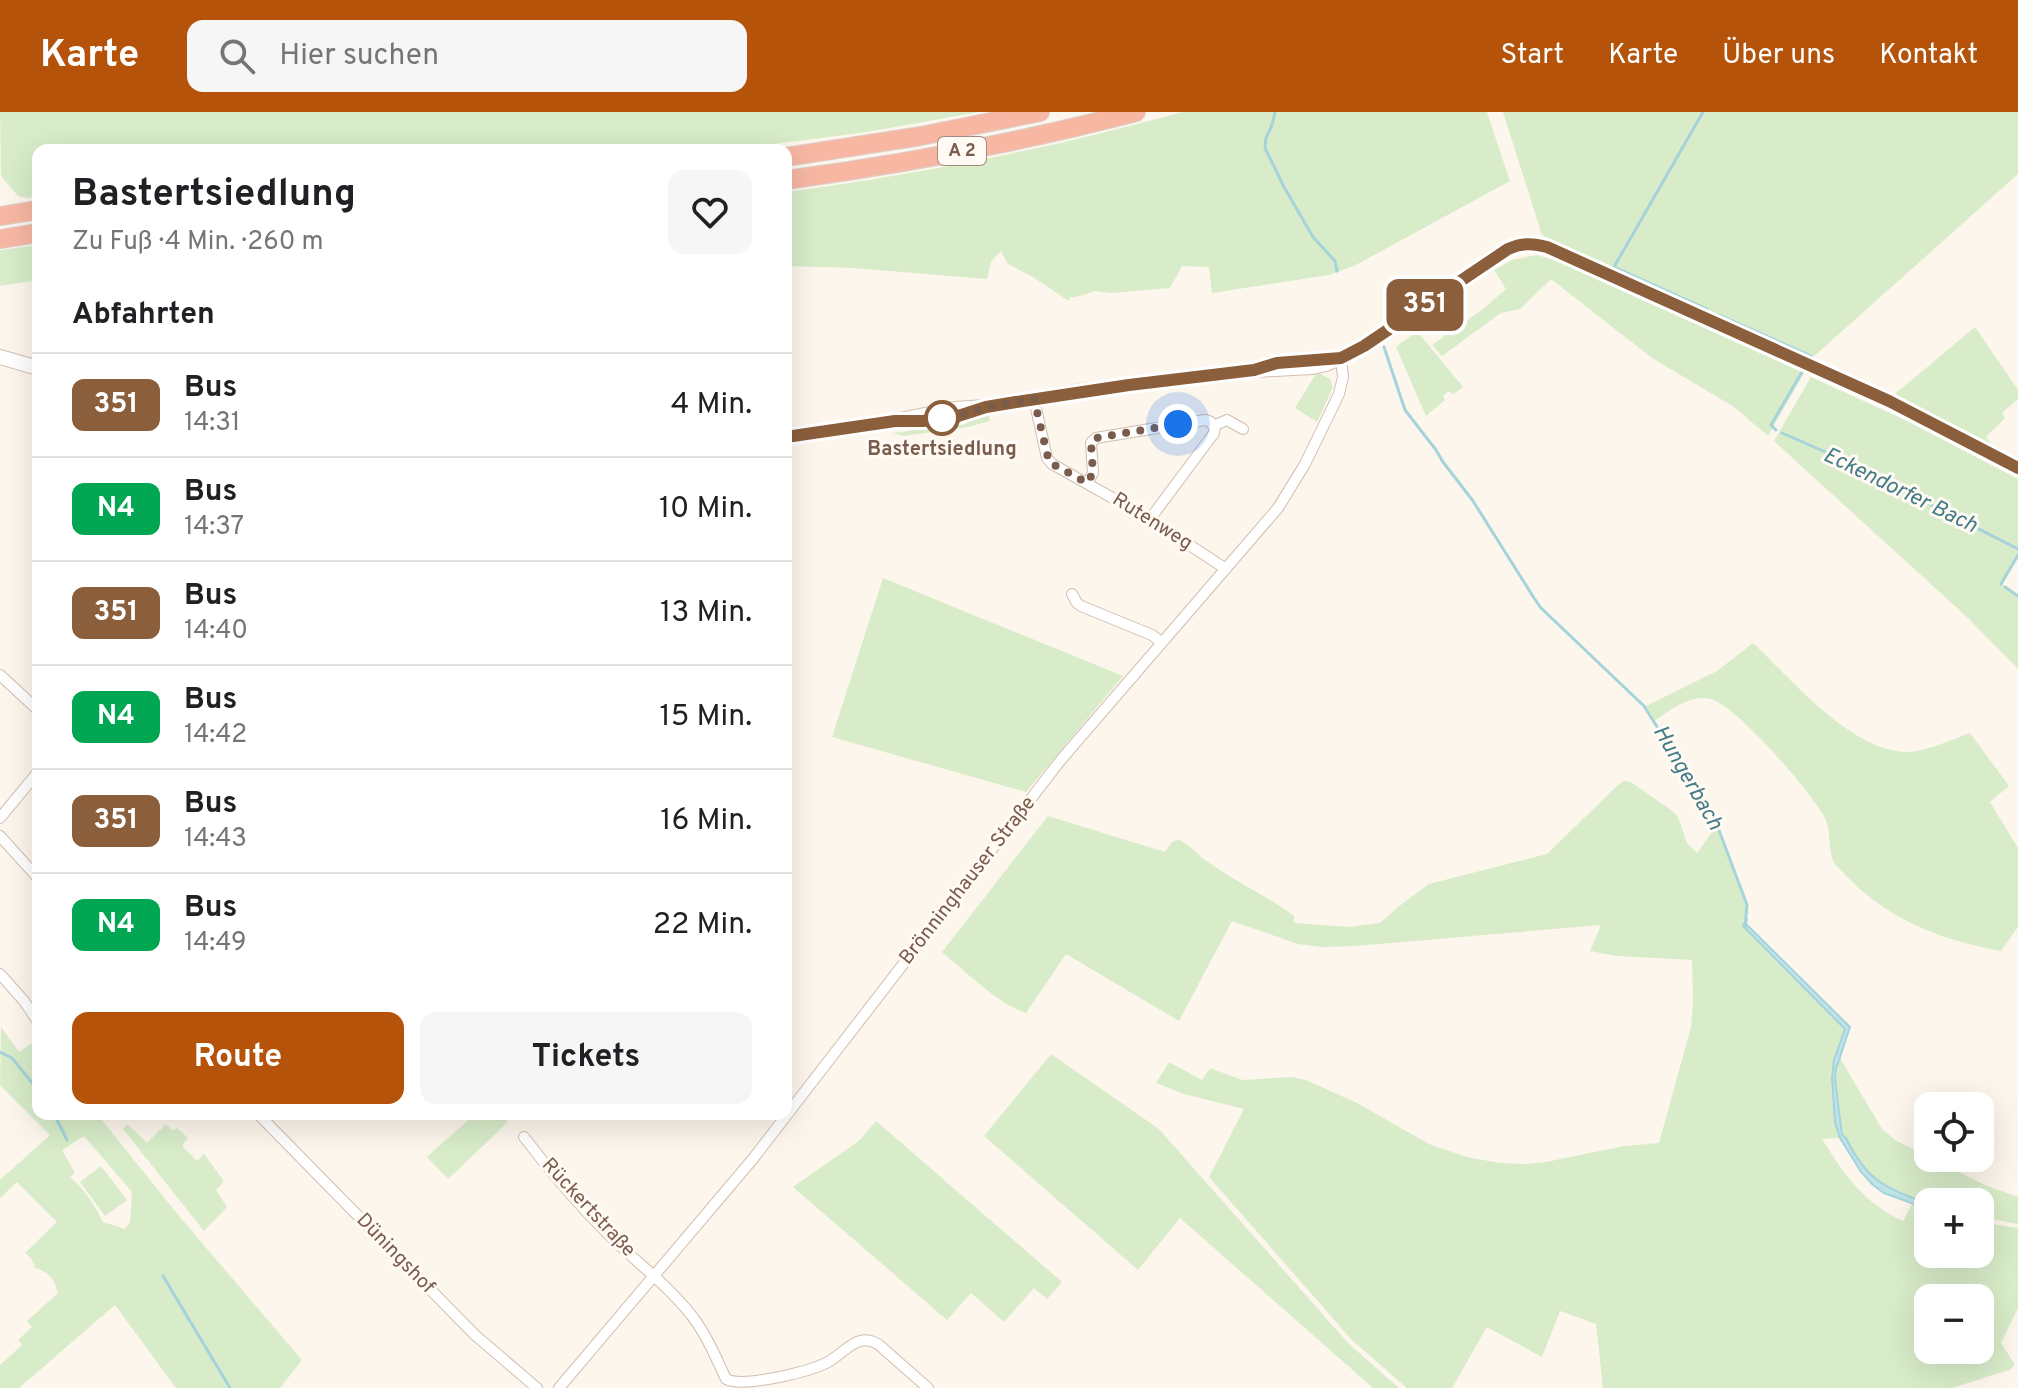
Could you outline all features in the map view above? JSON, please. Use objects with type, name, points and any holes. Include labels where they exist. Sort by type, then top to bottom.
[{"type":"highway","name":"A 2","points":[[792,156],[921,136],[1040,112]]},
{"type":"highway","name":"A 2","points":[[792,179],[931,157],[1059,132],[1136,112]]},
{"type":"highway","points":[[0,216],[32,211]]},
{"type":"highway","points":[[0,239],[32,234]]},
{"type":"street","points":[[792,436],[954,409],[1254,370],[1277,363],[1341,358],[1364,346],[1508,249],[1533,244],[1547,247],[1876,395],[2018,468]]},
{"type":"street","points":[[0,357],[32,366]]},
{"type":"street","name":"Brönninghauser Straße","points":[[792,1108],[1060,761],[1278,508],[1305,464],[1339,394],[1343,377],[1341,358]]},
{"type":"street","name":"Rutenweg","points":[[1034,399],[1049,462],[1150,519],[1226,569]]},
{"type":"street","points":[[1087,483],[1093,473],[1091,443],[1096,438],[1205,420],[1215,431],[1150,519]]},
{"type":"street","points":[[1213,426],[1227,420],[1243,429]]},
{"type":"street","points":[[1072,594],[1081,606],[1152,635],[1161,642]]},
{"type":"street","points":[[0,675],[32,704]]},
{"type":"street","points":[[0,818],[32,779]]},
{"type":"street","points":[[0,836],[32,871]]},
{"type":"street","points":[[0,974],[32,1013]]},
{"type":"street","name":"Düningshof","points":[[264,1120],[475,1335],[537,1388]]},
{"type":"street","name":"Brönninghauser Straße","points":[[559,1388],[783,1120]]},
{"type":"street","name":"Rückertstraße","points":[[524,1137],[577,1203],[672,1293],[698,1324],[726,1379],[731,1383],[753,1385],[808,1371],[854,1344],[871,1340],[928,1388]]},
{"type":"green space","points":[[0,112],[979,112],[867,132],[773,144],[32,144],[32,197],[18,196],[1,176]]},
{"type":"green space","points":[[1183,112],[1487,112],[1510,181],[1354,266],[1329,275],[1212,293],[1209,267],[1182,266],[1170,288],[1110,293],[1095,291],[1070,297],[1069,301],[1008,264],[1001,251],[991,262],[987,279],[792,266],[792,191],[986,159]]},
{"type":"green space","points":[[1503,112],[2018,112],[2018,174],[1812,358],[1546,239],[1541,232]]},
{"type":"green space","points":[[32,246],[32,281],[0,286],[0,250]]},
{"type":"green space","points":[[1537,255],[1804,373],[1768,436],[1734,407],[1652,358],[1551,279],[1520,309],[1501,313],[1442,356],[1432,345],[1506,289],[1494,270],[1512,260]]},
{"type":"green space","points":[[1975,327],[2018,390],[2018,399],[2002,413],[2005,418],[1986,437],[1994,447],[1894,395]]},
{"type":"green space","points":[[1417,331],[1463,387],[1453,394],[1449,391],[1443,396],[1445,400],[1426,416],[1396,347]]},
{"type":"green space","points":[[1317,372],[1330,379],[1333,387],[1317,422],[1295,408]]},
{"type":"green space","points":[[1811,377],[1907,421],[2018,479],[2018,558],[2002,584],[2018,595],[2018,669],[1968,618],[1774,441]]},
{"type":"green space","points":[[989,414],[990,421],[968,427],[903,436],[893,433],[966,424],[966,421]]},
{"type":"green space","points":[[883,578],[1123,676],[1026,792],[832,737]]},
{"type":"green space","points":[[1753,643],[1823,710],[1863,739],[1884,748],[1905,752],[1922,750],[1970,733],[2009,786],[1990,802],[2018,848],[2018,927],[2001,951],[1931,932],[1872,899],[1833,861],[1827,824],[1817,806],[1773,752],[1723,705],[1711,699],[1696,699],[1674,708],[1655,721],[1646,706],[1717,671]]},
{"type":"green space","points":[[1624,781],[1631,782],[1671,810],[1678,817],[1687,843],[1697,853],[1716,826],[1746,907],[1743,926],[1845,1029],[1834,1060],[1832,1079],[1840,1138],[1822,1139],[1856,1186],[1877,1206],[1903,1221],[1914,1202],[1914,1268],[1994,1268],[1994,1224],[2018,1228],[2018,1308],[2001,1343],[2014,1363],[2013,1367],[1952,1388],[1603,1388],[1596,1324],[1560,1311],[1542,1357],[1487,1327],[1452,1388],[1407,1388],[1352,1340],[1209,1177],[1244,1109],[1184,1094],[1156,1083],[1169,1062],[1202,1080],[1210,1068],[1242,1080],[1293,1077],[1306,1080],[1357,1103],[1429,1144],[1467,1157],[1500,1163],[1546,1162],[1624,1146],[1659,1143],[1691,1027],[1692,960],[1617,956],[1590,951],[1601,925],[1322,947],[1298,944],[1232,921],[1179,1021],[1066,954],[1026,1013],[993,995],[942,952],[1048,816],[1165,852],[1174,841],[1181,841],[1205,860],[1294,916],[1294,923],[1349,927],[1380,923],[1429,884],[1547,854]]},
{"type":"green space","points":[[1,1027],[19,1052],[32,1043],[32,1117],[0,1085]]},
{"type":"green space","points":[[1051,1054],[1159,1129],[1348,1343],[1399,1388],[1373,1388],[1180,1218],[1138,1270],[984,1136]]},
{"type":"green space","points":[[1840,1058],[1882,1129],[1914,1150],[1914,1172],[1959,1172],[1993,1188],[1914,1188],[1914,1199],[1888,1188],[1859,1161],[1846,1138],[1841,1135],[1835,1079]]},
{"type":"green space","points":[[35,1120],[102,1120],[302,1360],[280,1388],[176,1388],[115,1305],[19,1388],[0,1388],[0,1365],[22,1345],[18,1340],[32,1327],[27,1321],[58,1293],[50,1277],[35,1268],[25,1253],[57,1222],[17,1182],[0,1198],[0,1180],[50,1135]],"holes":[[[84,1136],[132,1192],[130,1222],[125,1229],[103,1222],[89,1198],[70,1177],[75,1173],[62,1150]]]},
{"type":"green space","points":[[468,1120],[508,1122],[448,1179],[427,1157]]},
{"type":"green space","points":[[876,1121],[1062,1282],[1047,1299],[1034,1288],[1004,1322],[971,1293],[947,1320],[793,1187],[860,1140]]},
{"type":"green space","points":[[127,1124],[147,1143],[166,1124],[173,1131],[177,1128],[188,1138],[182,1146],[197,1161],[204,1154],[224,1181],[216,1190],[227,1207],[204,1231],[123,1129]]},
{"type":"green space","points":[[101,1166],[127,1200],[105,1216],[80,1182]]},
{"type":"green space","points":[[1994,1188],[2018,1197],[2018,1224],[1994,1220]]},
{"type":"water","points":[[1747,918],[1746,924],[1850,1027],[1835,1079],[1842,1135],[1870,1173],[1889,1187],[1914,1198],[1914,1204],[1884,1193],[1873,1185],[1840,1138],[1835,1122],[1832,1079],[1834,1060],[1845,1029],[1743,926]]},
{"type":"waterway","name":"Hungerbach","points":[[1275,112],[1265,148],[1313,237],[1335,261],[1337,271]]},
{"type":"waterway","name":"Eckendorfer Bach","points":[[1703,112],[1614,267],[1707,309]]},
{"type":"waterway","name":"Eckendorfer Bach","points":[[1719,315],[1811,356]]},
{"type":"waterway","name":"Hungerbach","points":[[1384,347],[1405,410],[1473,501],[1541,608],[1644,706],[1714,817],[1747,905],[1745,926]]},
{"type":"waterway","name":"Eckendorfer Bach","points":[[1776,430],[1771,425],[1802,372]]},
{"type":"waterway","name":"Eckendorfer Bach","points":[[1782,433],[1837,457],[2018,549]]},
{"type":"waterway","name":"Eckendorfer Bach","points":[[2001,584],[2018,555]]},
{"type":"waterway","name":"Eckendorfer Bach","points":[[2005,587],[2018,596]]},
{"type":"waterway","points":[[0,1052],[12,1058],[32,1083]]},
{"type":"waterway","points":[[57,1120],[67,1140]]},
{"type":"waterway","points":[[163,1276],[230,1388]]},
{"type":"bus line","name":"351","points":[[792,436],[895,421],[955,417],[986,407],[1082,391],[1254,370],[1277,363],[1341,358],[1364,346],[1508,249],[1533,244],[1547,247],[1889,401],[2018,468]]},
{"type":"place","name":"Bastertsiedlung","points":[[942,418]]},
{"type":"route","points":[[942,418],[939,419],[1034,399],[1049,462],[1087,483],[1093,473],[1091,443],[1096,438],[1178,424]]}]
